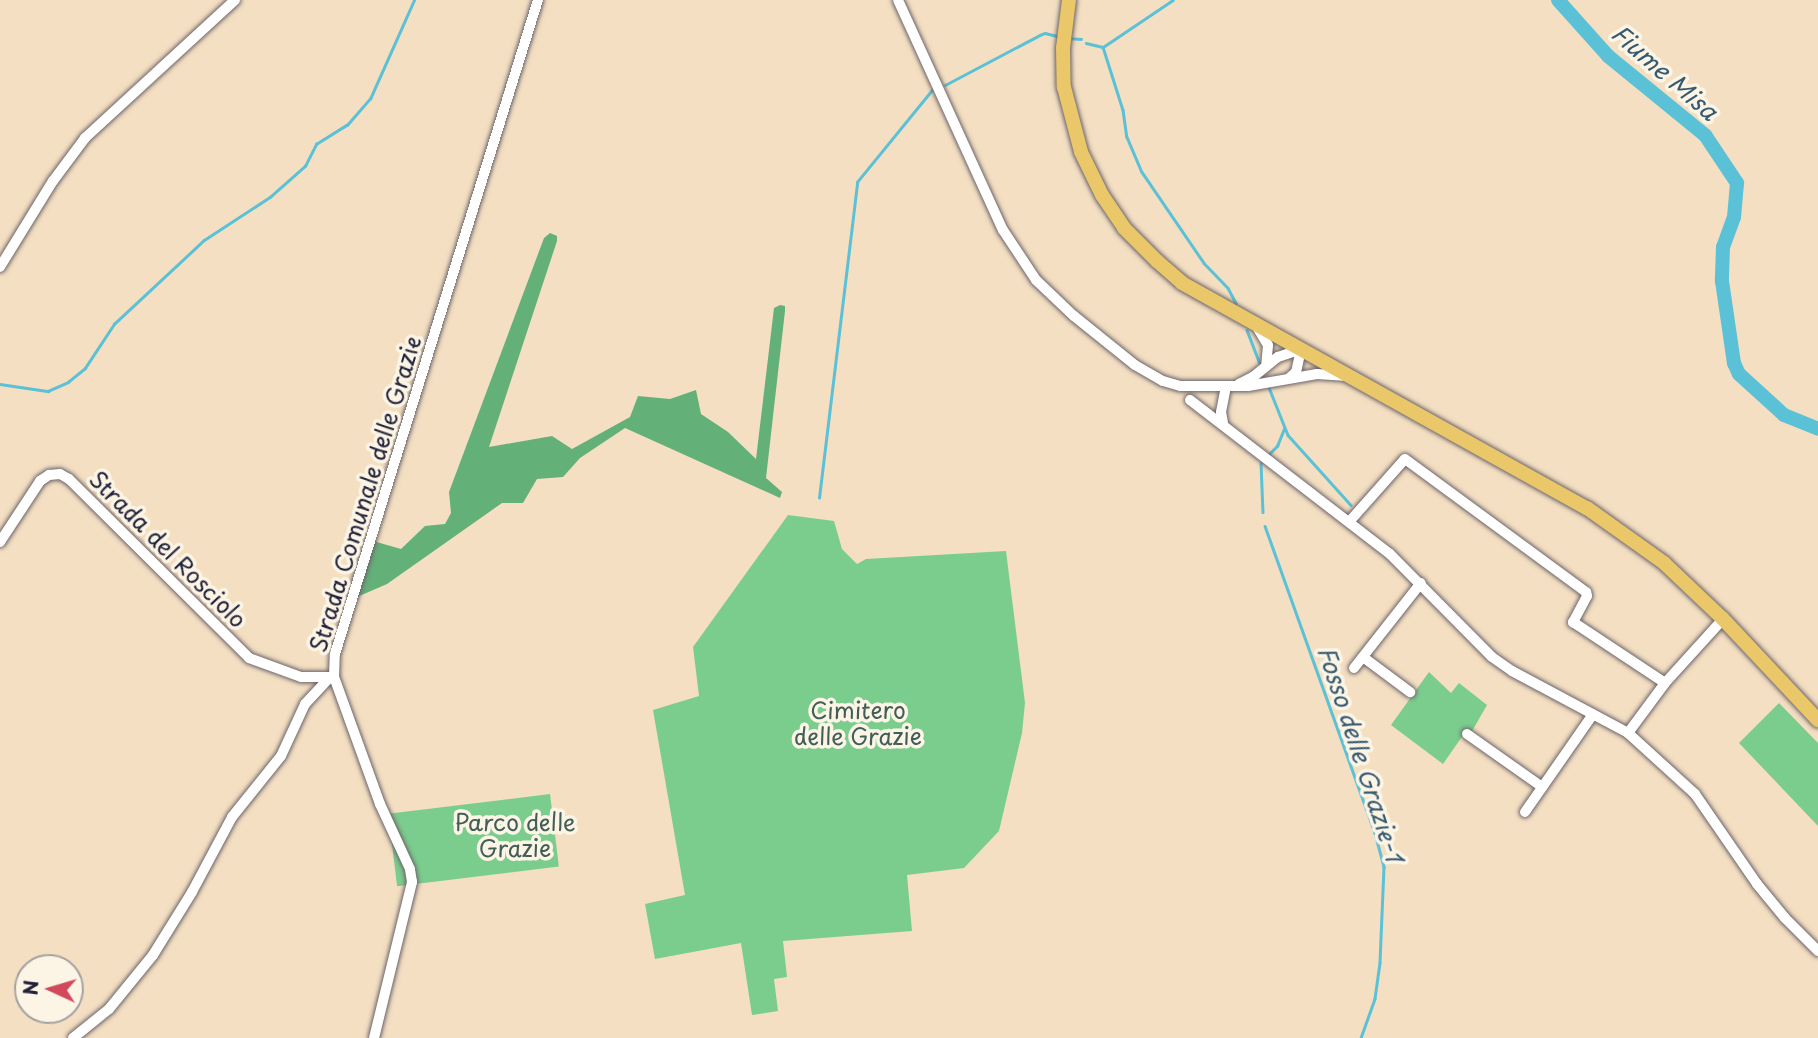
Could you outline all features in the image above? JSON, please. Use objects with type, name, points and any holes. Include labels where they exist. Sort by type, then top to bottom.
[{"type":"main road","points":[[1069,0],[1063,48],[1064,87],[1081,152],[1102,195],[1124,228],[1182,283],[1587,508],[1664,563],[1723,619],[1818,720]]},
{"type":"street","points":[[0,267],[53,181],[85,138],[235,0]]},
{"type":"street","name":"Strada Comunale delle Grazie","points":[[374,1038],[412,881],[410,869],[380,804],[331,678],[335,654],[538,0]]},
{"type":"street","points":[[898,0],[1003,230],[1036,280],[1135,365],[1163,382],[1196,387],[1248,386],[1332,373],[1360,381]]},
{"type":"street","points":[[1250,319],[1266,337],[1269,354],[1266,366]]},
{"type":"street","points":[[1226,386],[1243,383],[1278,357],[1301,349]]},
{"type":"street","points":[[1286,379],[1296,372],[1301,349]]},
{"type":"street","points":[[1223,423],[1221,412],[1226,386]]},
{"type":"street","points":[[1190,400],[1349,522],[1421,583],[1492,657],[1628,733],[1695,794],[1784,918],[1818,951]]},
{"type":"street","points":[[1349,522],[1405,460],[1586,592],[1587,596],[1573,622],[1665,683]]},
{"type":"street","name":"Strada del Rosciolo","points":[[0,542],[40,481],[49,475],[60,474],[69,478],[249,658],[300,677],[331,678]]},
{"type":"street","points":[[1354,668],[1421,583]]},
{"type":"street","points":[[1628,733],[1665,683],[1723,619]]},
{"type":"street","points":[[1363,657],[1410,692]]},
{"type":"street","points":[[73,1038],[109,1009],[153,955],[232,817],[281,756],[305,704],[331,678]]},
{"type":"street","points":[[1525,812],[1593,714]]},
{"type":"street","points":[[1466,734],[1542,787]]},
{"type":"green space","points":[[550,233],[557,236],[557,241],[489,447],[552,436],[572,449],[630,417],[638,396],[670,399],[696,390],[701,414],[728,432],[756,459],[774,308],[780,305],[785,306],[785,311],[766,478],[782,492],[780,498],[625,428],[580,458],[563,477],[537,479],[523,503],[502,503],[387,584],[357,597],[373,541],[401,549],[425,526],[445,524],[451,513],[449,492],[544,238]]},
{"type":"green space","name":"Cimitero delle Grazie","points":[[788,515],[834,521],[842,549],[857,564],[866,559],[1006,551],[1025,703],[1022,733],[999,831],[964,868],[907,875],[912,931],[783,941],[787,977],[774,979],[778,1011],[752,1015],[741,943],[655,959],[645,904],[685,895],[653,710],[699,696],[693,647]]},
{"type":"green space","points":[[1429,672],[1451,693],[1459,683],[1487,705],[1471,733],[1466,731],[1443,764],[1391,725]]},
{"type":"green space","points":[[1779,703],[1818,743],[1818,826],[1739,743]]},
{"type":"green space","name":"Parco delle Grazie","points":[[550,794],[559,866],[397,886],[388,814]]},
{"type":"waterway","points":[[0,384],[48,391],[68,382],[85,368],[114,324],[204,240],[270,197],[305,166],[316,144],[347,125],[370,99],[414,0]]},
{"type":"waterway","name":"Fosso delle Grazie-1","points":[[1103,47],[1173,0]]},
{"type":"waterway","name":"Fiume Misa","points":[[1558,0],[1608,56],[1705,135],[1737,183],[1734,217],[1723,247],[1722,281],[1734,363],[1739,374],[1784,415],[1818,429]]},
{"type":"waterway","points":[[945,85],[1040,35],[1045,33],[1057,36]]},
{"type":"waterway","points":[[1068,38],[1081,39]]},
{"type":"waterway","points":[[1086,43],[1103,47]]},
{"type":"waterway","name":"Fosso delle Grazie-1","points":[[1103,47],[1123,110],[1127,137],[1142,172],[1204,263],[1228,288],[1236,303]]},
{"type":"waterway","points":[[819,498],[857,182],[932,90]]},
{"type":"waterway","name":"Fosso delle Grazie-1","points":[[1247,330],[1259,362]]},
{"type":"waterway","points":[[1268,385],[1288,435],[1351,505]]},
{"type":"waterway","name":"Fosso delle Grazie-1","points":[[1268,455],[1277,446],[1284,429]]},
{"type":"waterway","name":"Fosso delle Grazie-1","points":[[1261,463],[1263,512]]},
{"type":"waterway","name":"Fosso delle Grazie-1","points":[[1265,526],[1375,833],[1384,867],[1380,963],[1375,999],[1361,1038]]}]
